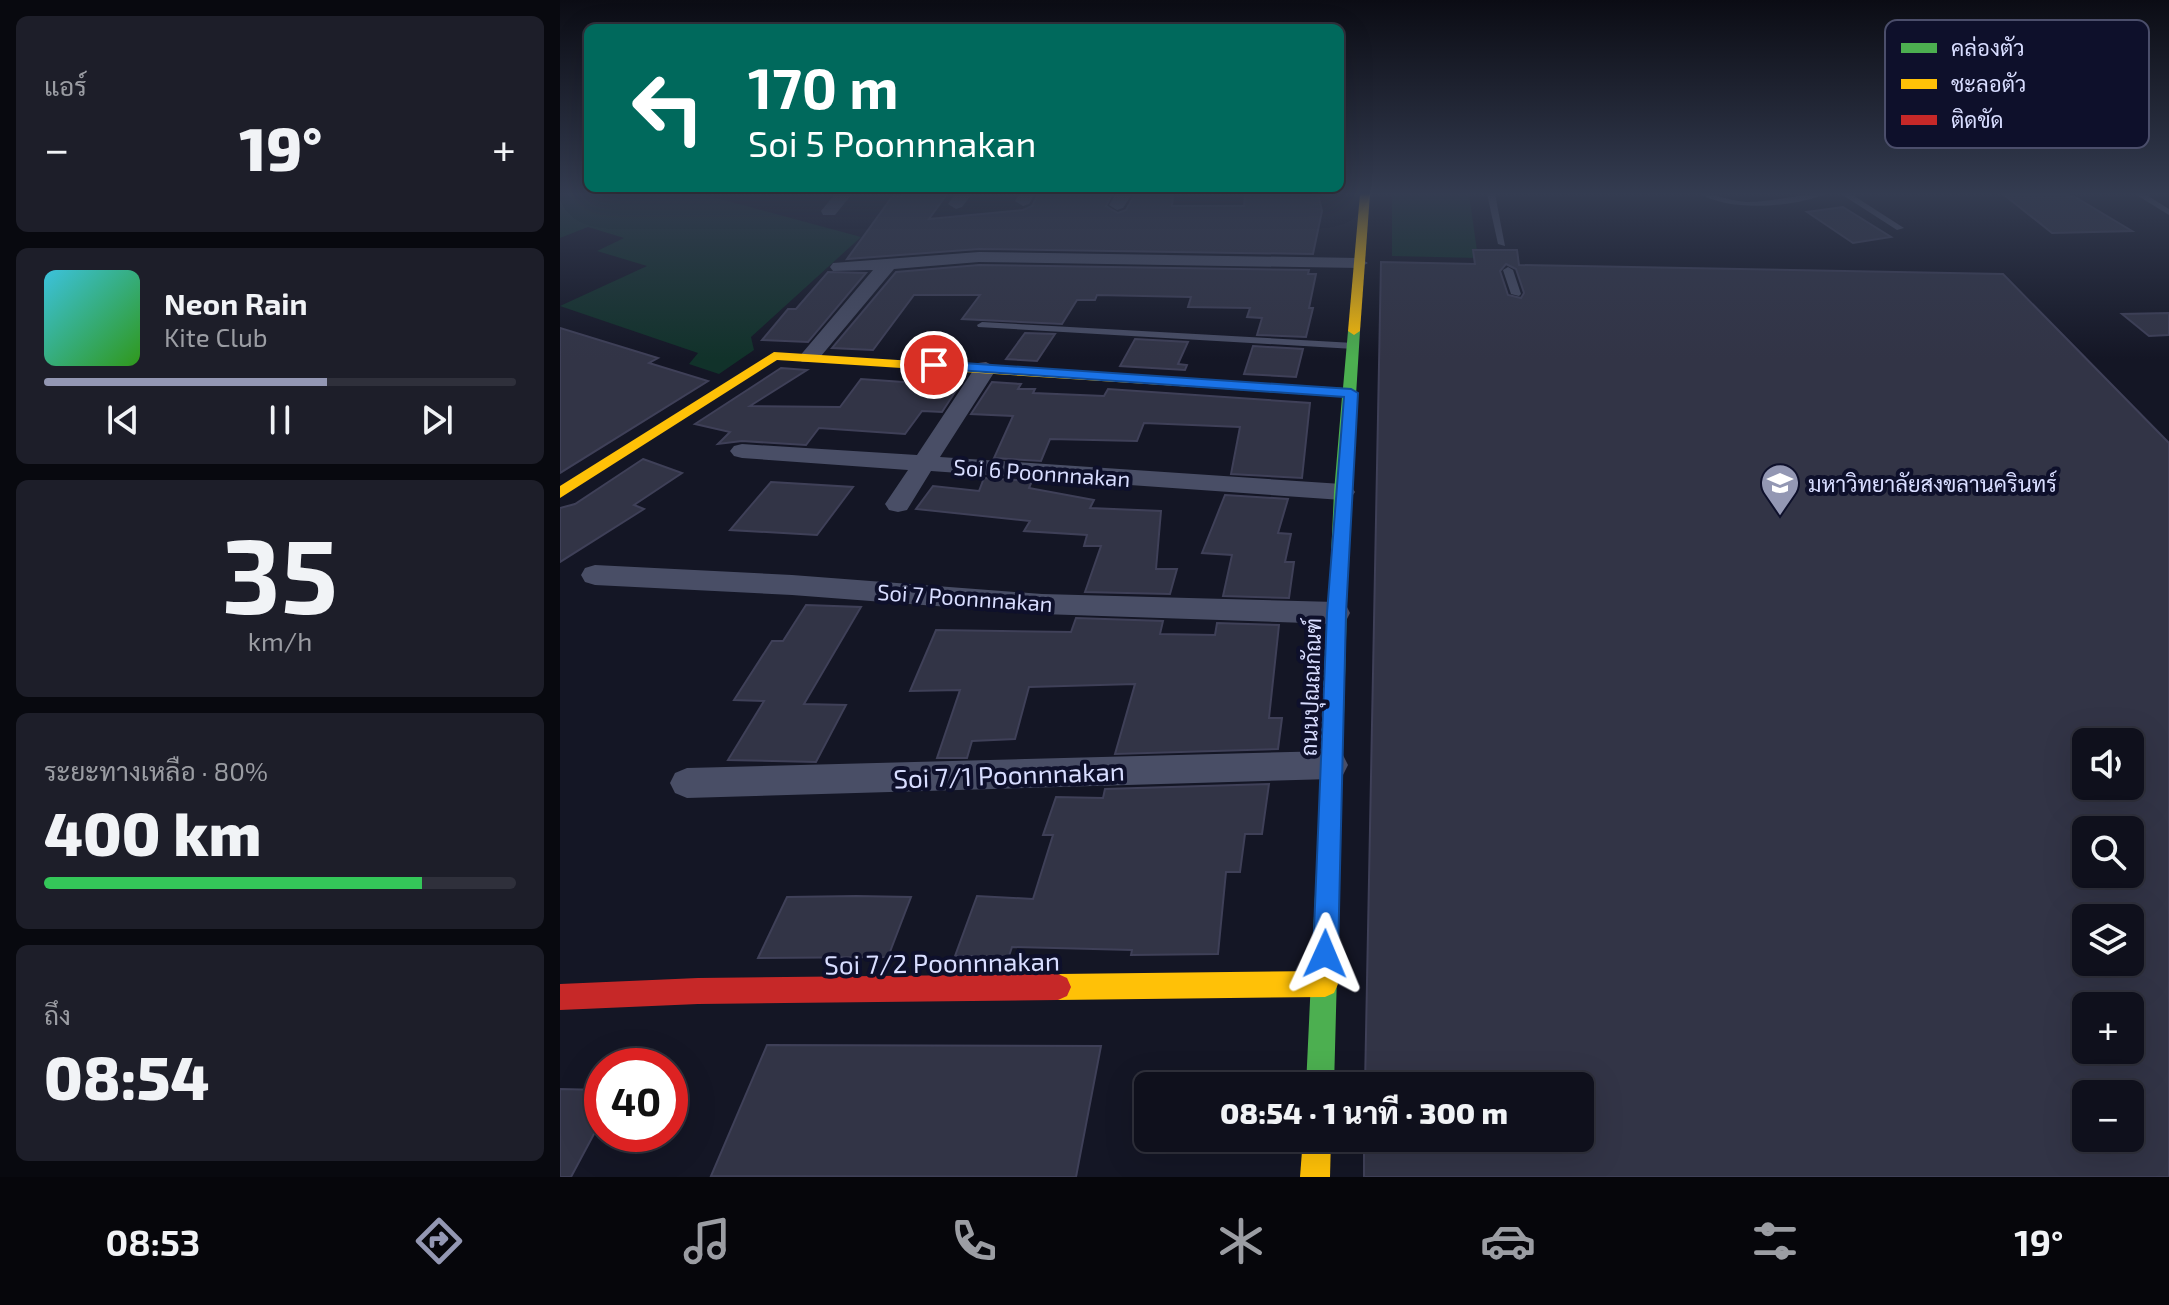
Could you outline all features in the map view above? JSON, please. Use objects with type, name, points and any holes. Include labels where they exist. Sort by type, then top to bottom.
[{"type":"street","name":"ถนนปุณณกัณฑ์","points":[[1321,1072],[1336,613],[1360,249]]},
{"type":"street","points":[[839,267],[979,257],[1359,263]]},
{"type":"street","points":[[809,358],[890,262]]},
{"type":"street","points":[[560,493],[774,356],[1351,393]]},
{"type":"street","points":[[898,504],[921,464],[986,368]]},
{"type":"street","name":"Soi 6 Poonnnakan","points":[[742,451],[1342,492]]},
{"type":"street","name":"Soi 7 Poonnnakan","points":[[595,575],[792,585],[1042,604],[1336,613]]},
{"type":"street","name":"Soi 7/1 Poonnnakan","points":[[687,783],[1331,765]]},
{"type":"street","name":"Soi 7/2 Poonnnakan","points":[[560,997],[698,991],[1325,984]]},
{"type":"street","points":[[1315,1177],[1316,1152]]},
{"type":"lane","points":[[1508,270],[1516,294]]},
{"type":"lane","points":[[982,325],[1354,346]]},
{"type":"green space","points":[[848,249],[751,337],[754,350],[719,374],[689,364],[698,353],[560,306],[647,266],[597,251]]},
{"type":"green space","points":[[1392,249],[1477,249],[1478,258],[1392,256]]},
{"type":"building","points":[[854,249],[1314,249],[1313,254],[979,249],[847,259]]},
{"type":"building","name":"มหาวิทยาลัยสงขลานครินทร์","points":[[1473,250],[1517,250],[1519,265],[2003,274],[2169,443],[2169,1177],[1364,1177],[1364,1152],[1594,1152],[1594,1072],[1365,1072],[1381,262],[1475,264]],"holes":[[[1506,264],[1516,269],[1524,293],[1521,298],[1508,295],[1500,271]]]},
{"type":"building","points":[[979,265],[1309,270],[1308,274],[1316,274],[1306,337],[1257,335],[1262,318],[1247,317],[1250,308],[1188,307],[1191,297],[1097,295],[1095,300],[1077,300],[1062,324],[962,319],[980,295],[914,295],[873,350],[832,348],[896,272]]},
{"type":"building","points":[[828,272],[866,273],[808,342],[762,340],[788,309],[796,309]]},
{"type":"building","points":[[2169,313],[2169,335],[2149,336],[2122,314]]},
{"type":"building","points":[[560,328],[658,358],[649,363],[708,381],[560,473]]},
{"type":"building","points":[[1025,333],[1055,334],[1037,361],[1006,359]]},
{"type":"building","points":[[1135,339],[1188,342],[1178,364],[1187,365],[1185,370],[1120,366]]},
{"type":"building","points":[[1253,346],[1303,349],[1296,377],[1244,374]]},
{"type":"building","points":[[781,368],[807,370],[750,406],[840,407],[861,379],[959,386],[942,412],[922,411],[905,434],[819,428],[806,445],[742,441],[718,444],[730,432],[695,424]]},
{"type":"building","points":[[992,382],[1021,384],[1018,389],[1035,389],[1033,393],[1104,396],[1108,389],[1310,403],[1302,478],[1231,474],[1240,427],[1144,423],[1137,441],[1050,439],[1041,461],[994,458],[1013,416],[971,414]]},
{"type":"building","points":[[643,459],[682,473],[634,505],[644,509],[560,562],[560,508],[575,504]]},
{"type":"building","points":[[984,478],[1032,481],[1029,488],[1094,500],[1090,508],[1161,511],[1156,569],[1177,569],[1170,594],[1085,592],[1101,546],[1084,546],[1087,535],[1024,531],[1030,521],[916,509],[933,486],[979,491]]},
{"type":"building","points":[[771,482],[853,487],[817,535],[730,530]]},
{"type":"building","points":[[1225,495],[1288,499],[1278,533],[1291,534],[1285,562],[1294,562],[1289,598],[1223,596],[1232,555],[1202,553]]},
{"type":"building","points":[[806,605],[861,607],[804,704],[846,705],[816,762],[728,760],[764,701],[734,700],[772,641],[783,641]]},
{"type":"building","points":[[1076,618],[1163,621],[1160,634],[1215,635],[1217,623],[1279,625],[1269,718],[1282,718],[1278,749],[1115,754],[1135,684],[1029,687],[1015,739],[972,741],[967,758],[937,758],[960,690],[910,691],[936,630],[1071,632]]},
{"type":"building","points":[[1269,784],[1262,834],[1245,834],[1240,872],[1226,872],[1218,954],[1131,955],[1132,950],[1012,947],[1009,956],[955,956],[977,896],[1033,899],[1053,835],[1043,835],[1056,797],[1103,798],[1105,789]]},
{"type":"building","points":[[787,897],[911,897],[888,957],[758,958]]},
{"type":"building","points":[[767,1045],[1101,1046],[1076,1177],[711,1176]]},
{"type":"building","points":[[560,1089],[584,1090],[584,1152],[571,1177],[560,1177]]},
{"type":"traffic: fast","points":[[1321,1072],[1342,492],[1354,331]]},
{"type":"traffic: fast","points":[[1194,383],[1351,393]]},
{"type":"traffic: slow","points":[[1354,331],[1361,249]]},
{"type":"traffic: slow","points":[[560,493],[774,356],[1194,383]]},
{"type":"traffic: slow","points":[[1058,987],[1325,984]]},
{"type":"traffic: slow","points":[[1315,1177],[1316,1152]]},
{"type":"traffic: jam","points":[[560,997],[698,991],[1058,987]]},
{"type":"place","name":"มหาวิทยาลัยสงขลานครินทร์","points":[[1780,517]]},
{"type":"route","points":[[934,365],[1351,393],[1336,613],[1325,954]]}]
